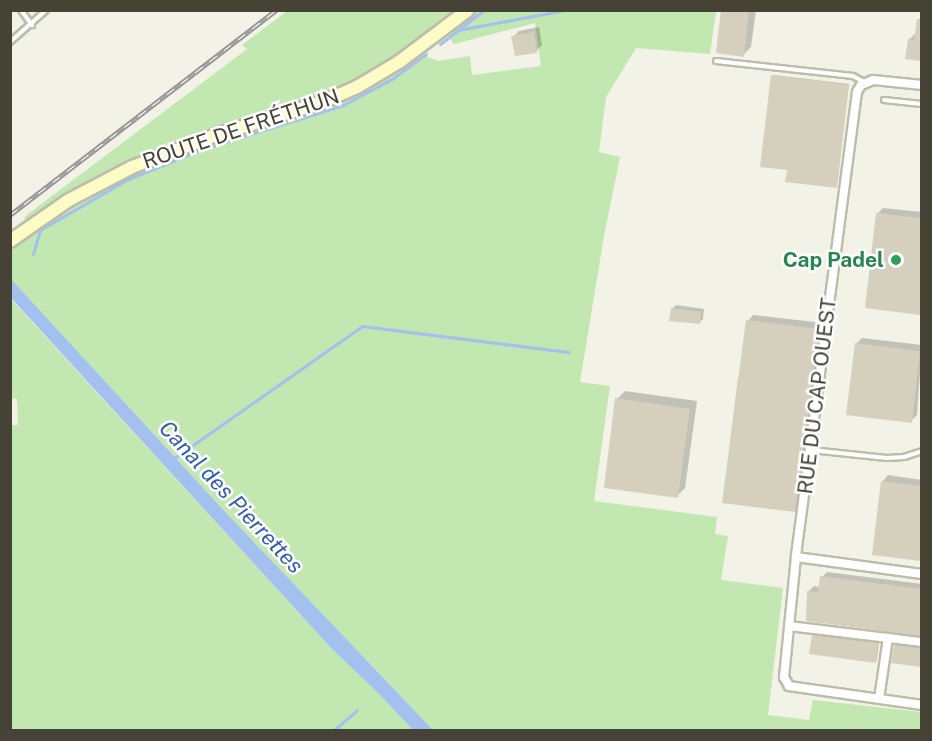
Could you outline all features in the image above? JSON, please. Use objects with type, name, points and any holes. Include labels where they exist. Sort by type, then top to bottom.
[{"type":"street","name":"ROUTE DE FRÉTHUN","points":[[10,241],[69,200],[132,167],[216,135],[323,102],[367,83],[427,42],[468,10]]},
{"type":"street","points":[[865,83],[877,80],[921,85]]},
{"type":"street","name":"RUE DU CAP OUEST","points":[[865,83],[858,88],[856,96],[796,557],[784,677],[789,686],[879,699]]},
{"type":"street","points":[[796,557],[921,574]]},
{"type":"street","points":[[789,626],[921,642]]},
{"type":"street","points":[[888,638],[879,699],[921,705]]},
{"type":"lane","points":[[21,10],[32,25]]},
{"type":"lane","points":[[10,42],[32,25],[46,10]]},
{"type":"lane","points":[[716,61],[853,76],[865,83]]},
{"type":"lane","points":[[884,100],[921,104]]},
{"type":"lane","points":[[810,450],[887,459],[904,457],[921,450]]},
{"type":"green space","points":[[287,11],[716,11],[710,54],[636,48],[606,97],[599,152],[620,157],[604,236],[580,382],[610,386],[594,501],[717,517],[715,534],[728,536],[721,580],[783,588],[768,715],[809,720],[813,700],[921,712],[921,730],[433,730],[229,516],[11,279],[11,250],[32,230],[24,217],[247,49],[242,45]],"holes":[[[535,23],[541,66],[472,75],[470,56],[439,61],[419,54],[447,34],[454,44]]]},
{"type":"green space","points":[[10,298],[331,648],[413,730],[11,730],[10,425],[18,425],[17,399],[11,398]]},
{"type":"water","points":[[11,279],[229,516],[433,730],[413,730],[331,648],[11,298]]},
{"type":"building","points":[[721,10],[749,10],[744,57],[716,53]]},
{"type":"building","points":[[917,19],[921,19],[921,61],[905,59],[908,39],[914,40]]},
{"type":"building","points":[[534,32],[537,53],[515,56],[511,36]]},
{"type":"building","points":[[771,75],[849,85],[837,188],[785,182],[787,170],[760,167]]},
{"type":"building","name":"Cap Padel","points":[[876,213],[921,218],[920,315],[865,308]]},
{"type":"building","points":[[671,308],[701,312],[700,324],[669,321]]},
{"type":"building","points":[[746,320],[819,329],[795,512],[722,503]]},
{"type":"building","points":[[855,343],[920,351],[912,423],[846,415]]},
{"type":"building","points":[[615,398],[690,409],[678,498],[604,488]]},
{"type":"building","points":[[881,481],[921,486],[921,561],[872,555]]},
{"type":"building","points":[[820,576],[921,589],[921,636],[806,621],[807,591],[818,592]]},
{"type":"building","points":[[812,635],[878,643],[876,663],[809,654]]},
{"type":"building","points":[[894,645],[921,648],[921,667],[891,663]]},
{"type":"waterway","points":[[440,44],[484,10]]},
{"type":"waterway","points":[[458,30],[565,10]]},
{"type":"waterway","points":[[33,254],[40,230],[128,179],[203,149],[343,105],[392,79],[426,54]]},
{"type":"waterway","points":[[139,157],[258,114],[300,103]]},
{"type":"waterway","name":"Canal des Pierrettes","points":[[173,459],[362,326],[568,352]]},
{"type":"waterway","points":[[334,730],[357,710]]},
{"type":"railway","points":[[10,215],[276,10]]},
{"type":"place","name":"Cap Padel","points":[[896,260]]}]
